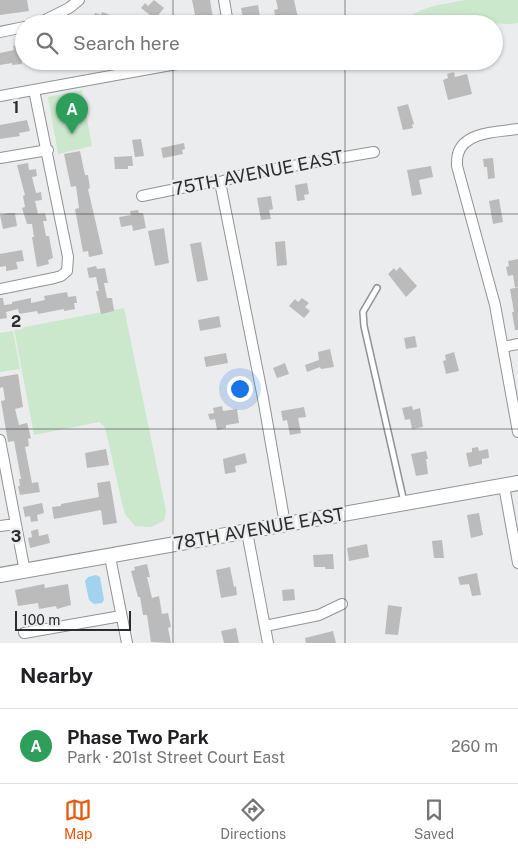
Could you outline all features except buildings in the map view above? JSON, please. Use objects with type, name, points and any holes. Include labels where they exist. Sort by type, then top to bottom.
[{"type":"street","points":[[56,15],[70,8],[79,0]]},
{"type":"street","points":[[224,0],[226,15]]},
{"type":"street","points":[[0,32],[15,29]]},
{"type":"street","points":[[0,96],[144,70]]},
{"type":"street","points":[[0,289],[54,278],[67,271],[68,257],[48,150],[34,90]]},
{"type":"street","points":[[518,129],[473,137],[460,148],[457,154],[457,166],[495,305],[518,432]]},
{"type":"street","points":[[0,158],[48,150]]},
{"type":"street","name":"75TH AVENUE EAST","points":[[142,196],[205,183],[220,182],[246,174],[374,152]]},
{"type":"street","points":[[220,182],[263,398],[285,524]]},
{"type":"street","points":[[503,347],[518,344]]},
{"type":"street","points":[[1,446],[25,572]]},
{"type":"street","name":"78TH AVENUE EAST","points":[[0,575],[518,483]]},
{"type":"street","points":[[504,486],[518,563]]},
{"type":"street","points":[[0,526],[15,524]]},
{"type":"street","points":[[247,532],[268,643]]},
{"type":"street","points":[[110,556],[127,643]]},
{"type":"street","points":[[265,626],[320,615],[342,604]]},
{"type":"street","points":[[24,633],[121,616]]},
{"type":"lane","points":[[376,288],[363,312],[364,326],[404,503]]},
{"type":"green space","points":[[465,0],[518,0],[518,23],[503,24],[503,15],[413,15],[424,9]]},
{"type":"green space","points":[[82,90],[92,146],[58,154],[48,97]]},
{"type":"green space","points":[[124,308],[166,511],[164,521],[151,527],[135,526],[125,514],[105,427],[99,422],[34,435],[14,329]]},
{"type":"green space","points":[[13,331],[20,369],[0,372],[0,333]]},
{"type":"water","points":[[96,575],[100,577],[104,600],[102,603],[94,604],[89,600],[85,581],[88,577]]},
{"type":"place","name":"Phase Two Park","points":[[72,134]]}]
